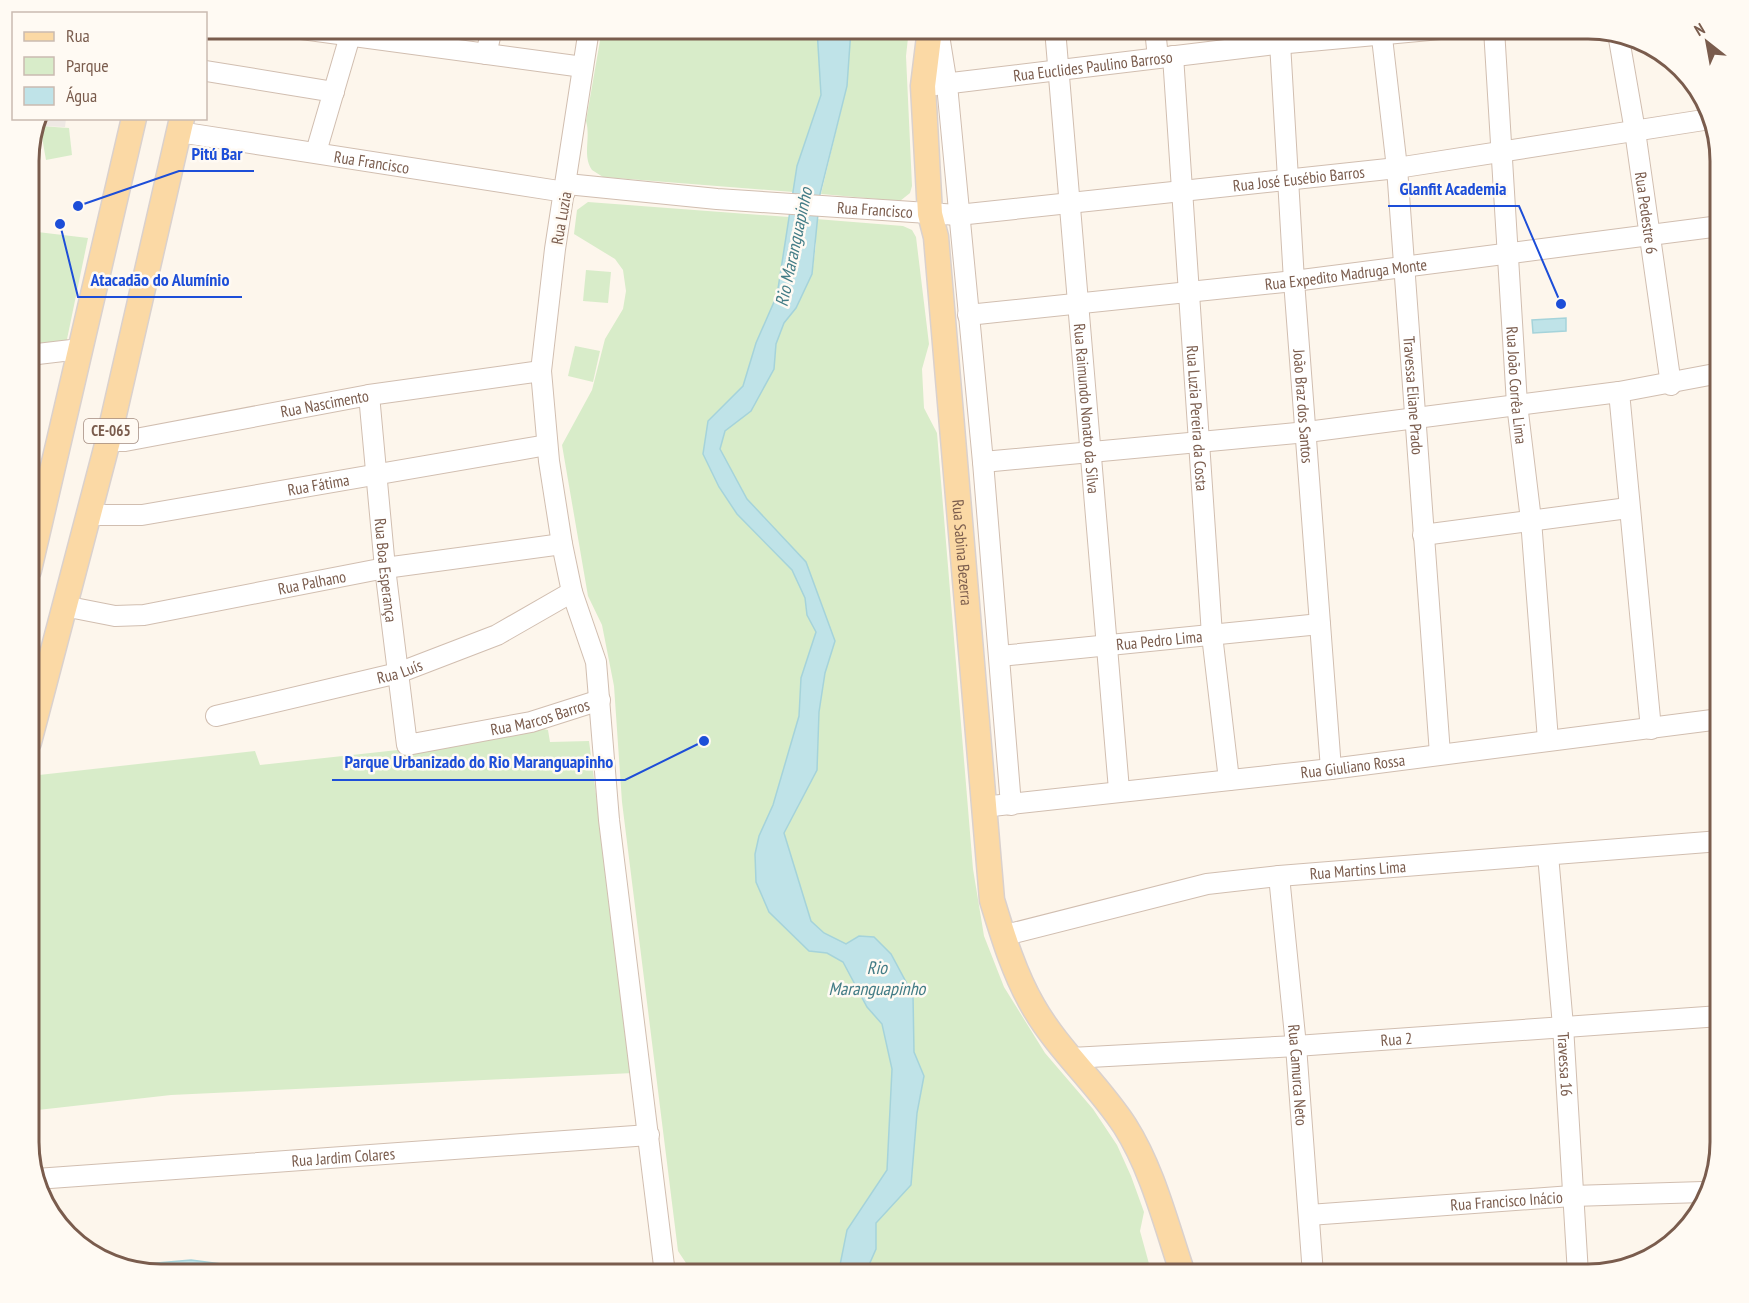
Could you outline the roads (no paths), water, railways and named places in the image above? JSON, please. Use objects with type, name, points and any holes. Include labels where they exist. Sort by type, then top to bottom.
[{"type":"main road","name":"Rua Sabina Bezerra","points":[[929,39],[923,86],[930,214],[936,237],[992,900],[1002,936],[1033,1006],[1071,1058],[1110,1105],[1136,1146],[1179,1264]]},
{"type":"main road","name":"CE-065","points":[[39,484],[80,349],[134,120]]},
{"type":"main road","name":"CE-065","points":[[39,703],[108,441],[180,125]]},
{"type":"street","points":[[316,152],[334,92],[358,39]]},
{"type":"street","points":[[392,39],[584,67]]},
{"type":"street","points":[[486,54],[489,39]]},
{"type":"street","name":"Rua Luzia","points":[[541,370],[555,249],[588,39]]},
{"type":"street","points":[[940,39],[947,85],[983,462],[1011,805]]},
{"type":"street","name":"Rua Raimundo Nonato da Silva","points":[[1056,39],[1119,790]]},
{"type":"street","name":"Rua Luzia Pereira da Costa","points":[[1159,39],[1166,57],[1181,190],[1190,291],[1212,635],[1229,780]]},
{"type":"street","name":"Rua Euclides Paulino Barroso","points":[[923,86],[947,85],[1166,57],[1271,39]]},
{"type":"street","name":"João Braz dos Santos","points":[[1271,39],[1288,182],[1331,769]]},
{"type":"street","name":"Travessa Eliane Prado","points":[[1383,39],[1398,168],[1414,417],[1440,754]]},
{"type":"street","name":"Rua João Corrêa Lima","points":[[1495,39],[1517,404],[1531,520],[1548,740]]},
{"type":"street","name":"Rua Pedestre 6","points":[[1620,44],[1651,235],[1671,385]]},
{"type":"street","points":[[207,71],[334,92]]},
{"type":"street","name":"Rua José Eusébio Barros","points":[[958,216],[1181,190],[1288,182],[1398,168],[1702,120]]},
{"type":"street","name":"Rua Francisco","points":[[180,125],[316,152],[566,188],[873,212],[958,216]]},
{"type":"street","name":"Rua Expedito Madruga Monte","points":[[968,315],[1294,281],[1710,227]]},
{"type":"street","points":[[39,354],[80,349]]},
{"type":"street","points":[[541,370],[547,445],[562,544],[572,592],[596,662],[609,820],[664,1264]]},
{"type":"street","name":"Rua Nascimento","points":[[108,441],[125,441],[369,395],[541,370]]},
{"type":"street","points":[[983,462],[1092,450],[1199,443],[1307,432],[1671,385],[1710,375]]},
{"type":"street","points":[[1619,392],[1628,508],[1651,729]]},
{"type":"street","name":"Rua Boa Esperança","points":[[369,395],[385,568],[407,745]]},
{"type":"street","name":"Rua Fátima","points":[[89,515],[142,515],[547,445]]},
{"type":"street","points":[[1423,535],[1628,508]]},
{"type":"street","name":"Rua Palhano","points":[[64,606],[115,616],[144,615],[385,568],[562,544]]},
{"type":"street","name":"Rua Luís","points":[[216,716],[398,673],[497,635],[572,592]]},
{"type":"street","name":"Rua Pedro Lima","points":[[1000,656],[1320,624]]},
{"type":"street","name":"Rua Marcos Barros","points":[[407,745],[531,722],[600,700]]},
{"type":"street","name":"Rua Giuliano Rossa","points":[[983,807],[1119,790],[1331,769],[1710,720]]},
{"type":"street","name":"Rua Martins Lima","points":[[1002,936],[1207,884],[1279,876],[1710,842]]},
{"type":"street","name":"Travessa 16","points":[[1548,855],[1563,1026],[1577,1264]]},
{"type":"street","name":"Rua Camurca Neto","points":[[1279,876],[1296,1046],[1312,1264]]},
{"type":"street","name":"Rua 2","points":[[1071,1058],[1296,1046],[1710,1017]]},
{"type":"street","name":"Rua Jardim Colares","points":[[45,1178],[649,1135]]},
{"type":"street","name":"Rua Francisco Inácio","points":[[1309,1215],[1572,1196],[1699,1192]]},
{"type":"water","name":"Rio Maranguapinho","points":[[818,39],[850,39],[847,86],[820,194],[812,274],[796,308],[784,323],[776,344],[774,369],[751,411],[725,431],[720,449],[747,499],[806,562],[835,641],[825,673],[819,712],[817,770],[784,833],[811,921],[824,933],[846,944],[859,936],[874,937],[891,954],[913,995],[914,1052],[924,1076],[917,1113],[911,1185],[876,1223],[876,1249],[869,1264],[840,1264],[847,1230],[887,1170],[892,1069],[882,1024],[867,1007],[843,962],[827,953],[809,951],[769,912],[756,882],[755,854],[759,836],[773,805],[799,716],[801,678],[816,632],[807,615],[805,598],[792,570],[737,514],[719,487],[703,454],[708,421],[743,386],[756,343],[777,295],[797,166],[821,95]]},
{"type":"water","points":[[1566,318],[1566,331],[1533,333],[1532,320]]},
{"type":"water","points":[[191,1260],[221,1264],[153,1264],[150,1264]]},
{"type":"place","name":"Pitú Bar","points":[[78,206]]},
{"type":"place","name":"Atacadão do Alumínio","points":[[60,224]]},
{"type":"place","name":"Glanfit Academia","points":[[1561,304]]},
{"type":"place","name":"Parque Urbanizado do Rio Maranguapinho","points":[[704,741]]}]
